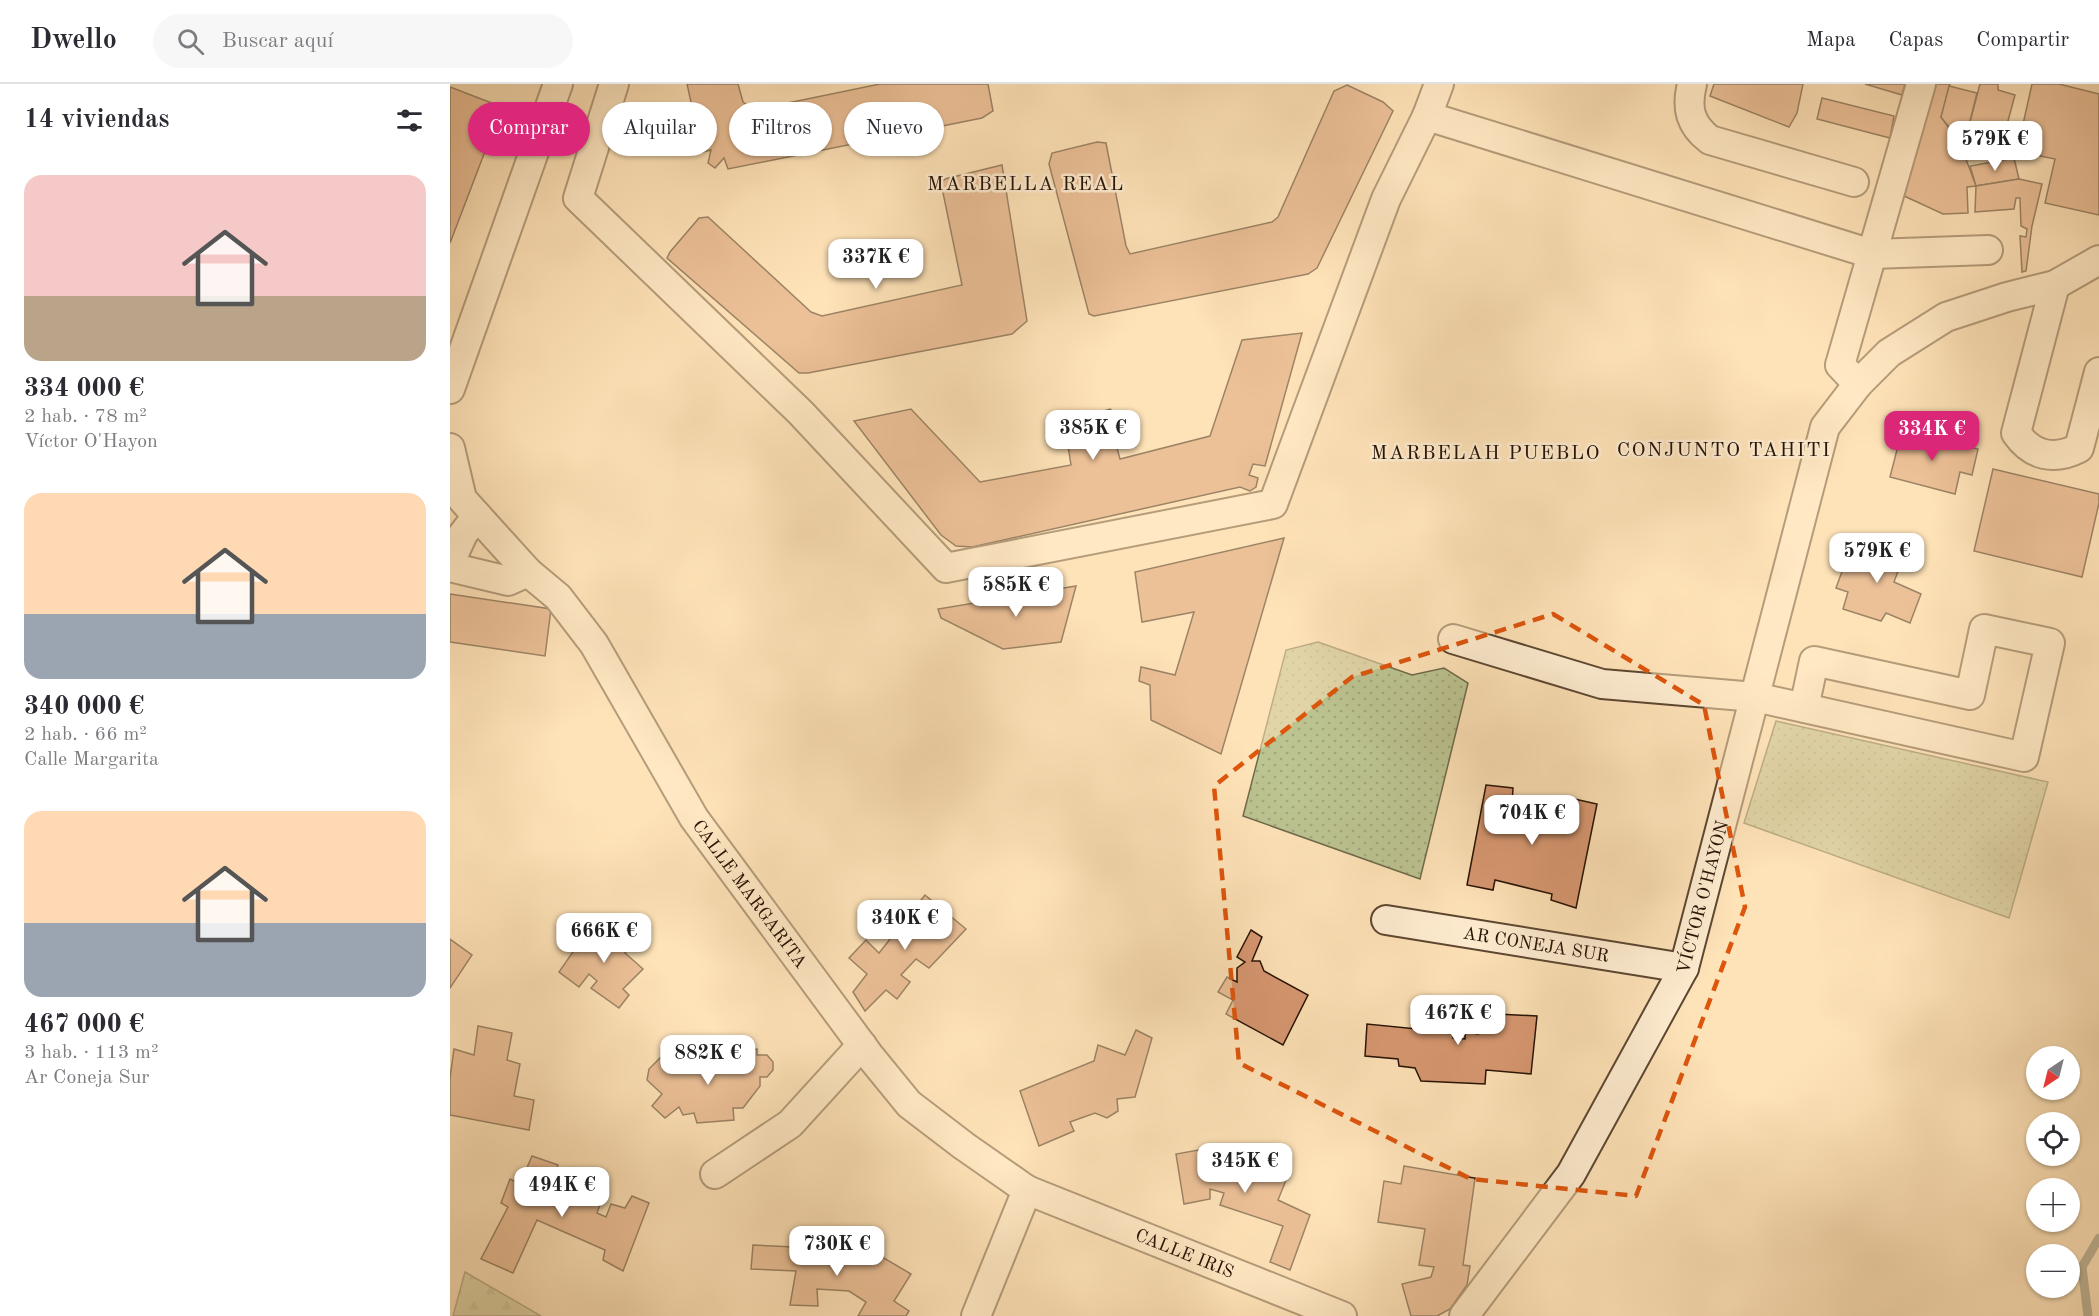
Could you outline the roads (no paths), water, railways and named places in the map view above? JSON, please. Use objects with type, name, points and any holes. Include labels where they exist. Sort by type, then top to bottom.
[{"type":"street","points":[[451,382],[558,84]]},
{"type":"street","points":[[614,84],[578,198],[801,413],[946,567],[1273,504],[1386,199],[1427,116],[1439,84]]},
{"type":"street","points":[[1692,84],[1689,110],[1693,122],[1710,140],[1854,182]]},
{"type":"street","points":[[1921,84],[1840,365],[1858,384],[1889,353],[1946,317],[2007,297],[2055,285],[2099,260]]},
{"type":"street","points":[[1427,116],[1872,254],[1988,250]]},
{"type":"street","points":[[2055,285],[2016,433],[2023,443],[2044,456],[2068,454],[2079,448],[2099,372]]},
{"type":"street","name":"VÍCTOR O'HAYON","points":[[1464,1316],[1571,1174],[1684,968],[1825,427],[1858,384]]},
{"type":"street","name":"CALLE MARGARITA","points":[[450,448],[462,499],[528,573],[558,597],[594,644],[694,818],[862,1045],[909,1104],[1027,1190]]},
{"type":"street","points":[[450,562],[463,534],[477,516]]},
{"type":"street","points":[[450,567],[508,581],[528,573]]},
{"type":"street","points":[[1454,639],[1602,684],[1755,697],[1804,708],[2024,757],[2050,643],[1984,629],[1970,695],[1814,661],[1804,708]]},
{"type":"street","name":"AR CONEJA SUR","points":[[1386,920],[1684,968]]},
{"type":"street","points":[[715,1174],[790,1124],[862,1045]]},
{"type":"street","points":[[976,1316],[1027,1190]]},
{"type":"street","name":"CALLE IRIS","points":[[1027,1190],[1342,1316]]},
{"type":"waterway","points":[[2088,1316],[2082,1267],[2099,1238]]},
{"type":"district","name":"MARBELLA REAL","points":[[1026,183]]},
{"type":"district","name":"CONJUNTO TAHITI","points":[[1724,449]]},
{"type":"district","name":"MARBELAH PUEBLO","points":[[1486,452]]}]
